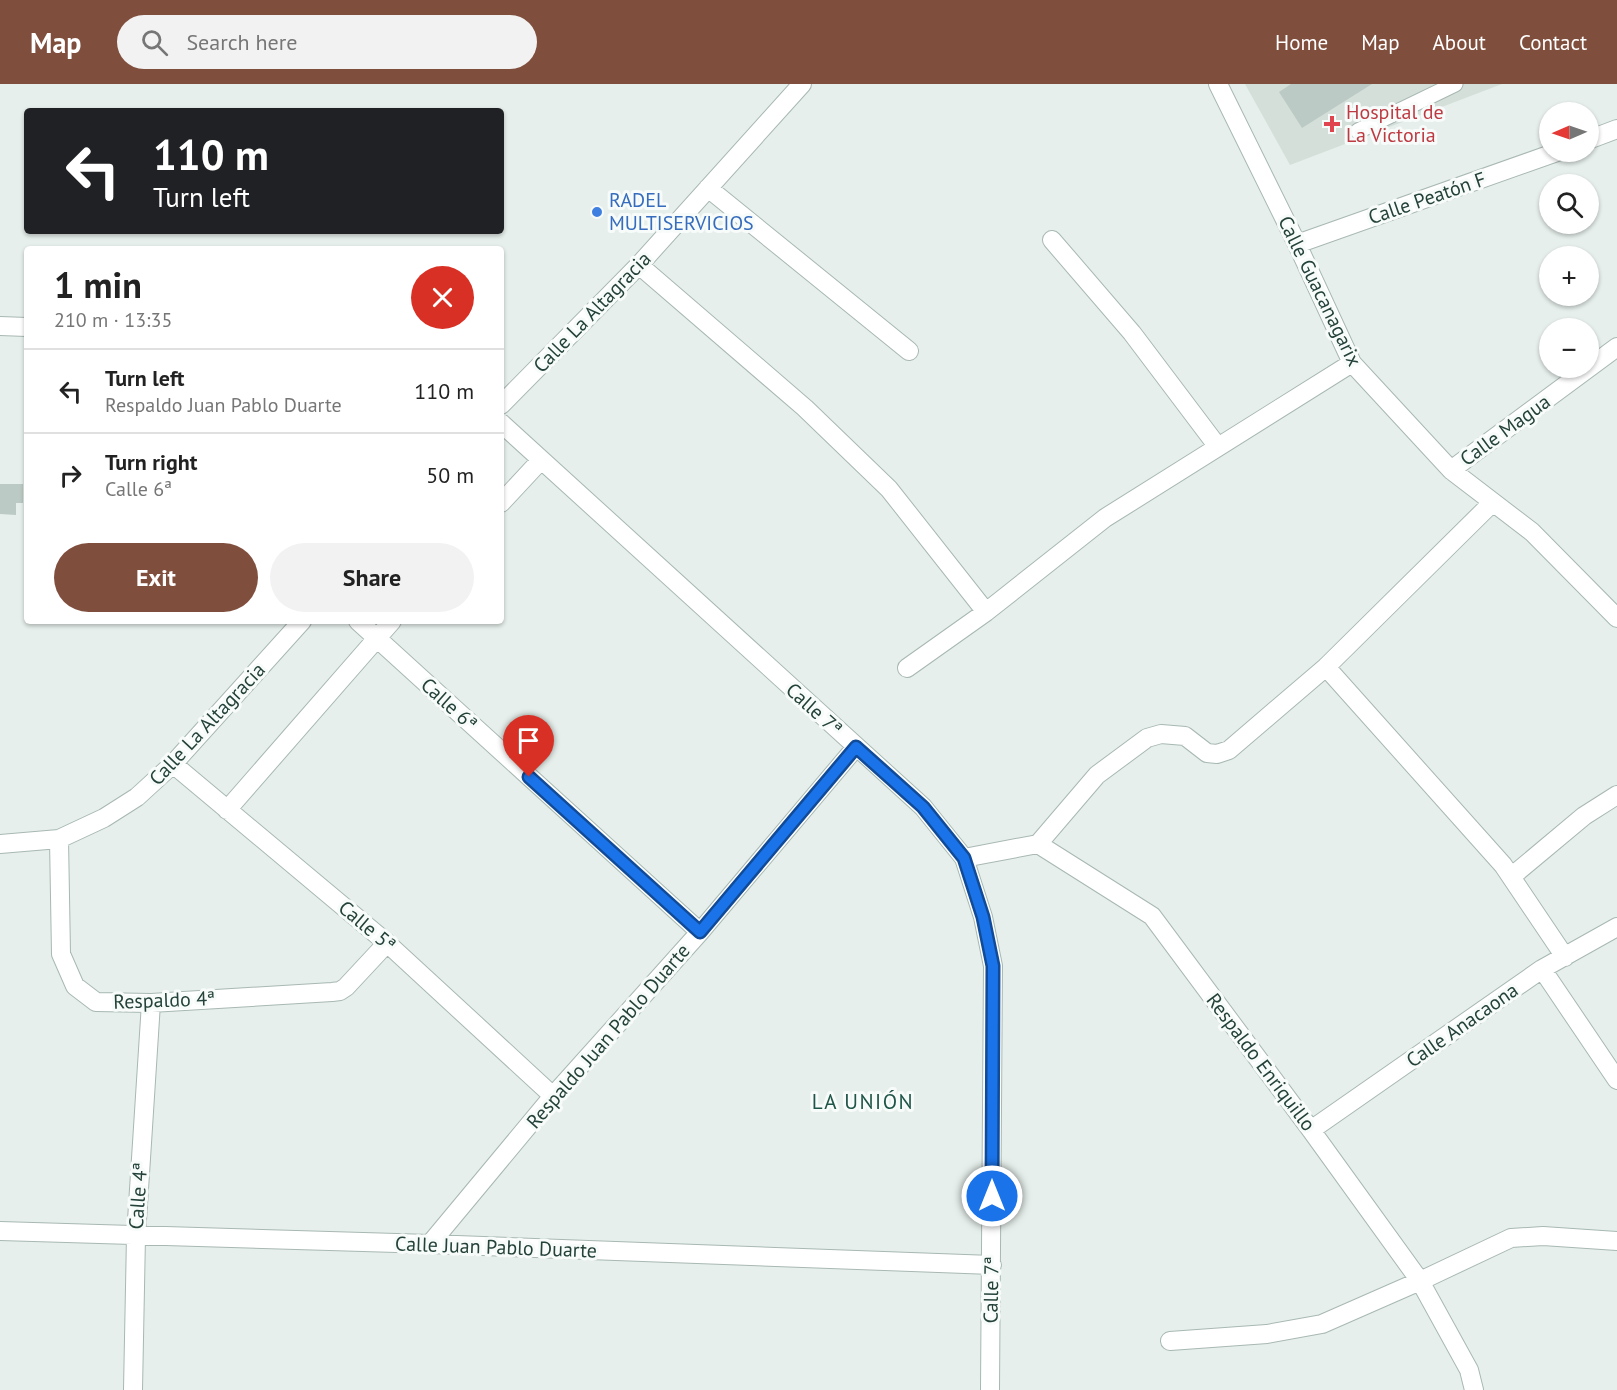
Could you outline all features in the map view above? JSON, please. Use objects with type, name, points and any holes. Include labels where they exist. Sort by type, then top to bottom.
[{"type":"street","name":"Calle La Altagracia","points":[[504,402],[639,265],[802,84]]},
{"type":"street","name":"Calle Guacanagarix","points":[[1218,84],[1297,244],[1352,363],[1451,470],[1532,532],[1617,618]]},
{"type":"street","points":[[1599,136],[1617,129]]},
{"type":"street","name":"Calle Peatón F","points":[[1297,244],[1539,158]]},
{"type":"street","points":[[708,188],[909,351]]},
{"type":"street","points":[[1052,240],[1132,333],[1218,447]]},
{"type":"street","points":[[639,265],[805,408],[889,489],[986,612]]},
{"type":"street","points":[[0,326],[24,327]]},
{"type":"street","name":"Calle Magua","points":[[1451,470],[1617,347]]},
{"type":"street","points":[[908,668],[986,612],[1105,518],[1352,363]]},
{"type":"street","name":"Calle 7ª","points":[[504,426],[923,807],[964,858],[983,917],[993,966],[990,1390]]},
{"type":"street","points":[[504,500],[541,460]]},
{"type":"street","points":[[964,858],[1038,844],[1097,775],[1147,738],[1161,734],[1185,736],[1207,753],[1217,754],[1229,750],[1326,667],[1493,502]]},
{"type":"street","name":"Calle La Altagracia","points":[[0,844],[59,839],[104,818],[137,797],[173,764],[299,624]]},
{"type":"street","name":"Calle 6ª","points":[[361,624],[700,932]]},
{"type":"street","points":[[227,810],[389,624]]},
{"type":"street","points":[[1326,667],[1503,864],[1565,957]]},
{"type":"street","name":"Respaldo Juan Pablo Duarte","points":[[430,1244],[553,1096],[700,932],[856,747]]},
{"type":"street","name":"Calle 5ª","points":[[173,764],[387,943],[553,1096]]},
{"type":"street","points":[[1511,877],[1584,816],[1617,795]]},
{"type":"street","name":"Respaldo 4ª","points":[[59,839],[61,954],[75,987],[96,1002],[151,1003],[340,991],[387,943]]},
{"type":"street","name":"Respaldo Enriquillo","points":[[1038,844],[1152,916],[1420,1281],[1469,1370],[1474,1390]]},
{"type":"street","name":"Calle Anacaona","points":[[1311,1130],[1542,969],[1617,927]]},
{"type":"street","points":[[1542,969],[1617,1080]]},
{"type":"street","name":"Calle 4ª","points":[[133,1390],[135,1236],[151,1003]]},
{"type":"street","name":"Calle Juan Pablo Duarte","points":[[0,1231],[992,1265]]},
{"type":"street","points":[[1170,1341],[1267,1334],[1322,1324],[1511,1238],[1544,1236],[1617,1241]]},
{"type":"lane","points":[[1358,131],[1455,84]]},
{"type":"shaded area","name":"Hospital de La Victoria","points":[[1245,84],[1502,84],[1290,165]]},
{"type":"building","points":[[1291,84],[1372,84],[1302,128],[1279,92]]},
{"type":"building","points":[[0,484],[23,484],[23,503],[16,503],[16,515],[0,514]]},
{"type":"place","name":"Hospital de La Victoria","points":[[1332,124]]},
{"type":"place","name":"RADEL MULTISERVICIOS","points":[[597,212]]},
{"type":"district","name":"LA UNIÓN","points":[[863,1102]]},
{"type":"route","points":[[529,777],[700,932],[856,747],[923,807],[964,858],[983,917],[993,966],[992,1196]]}]
